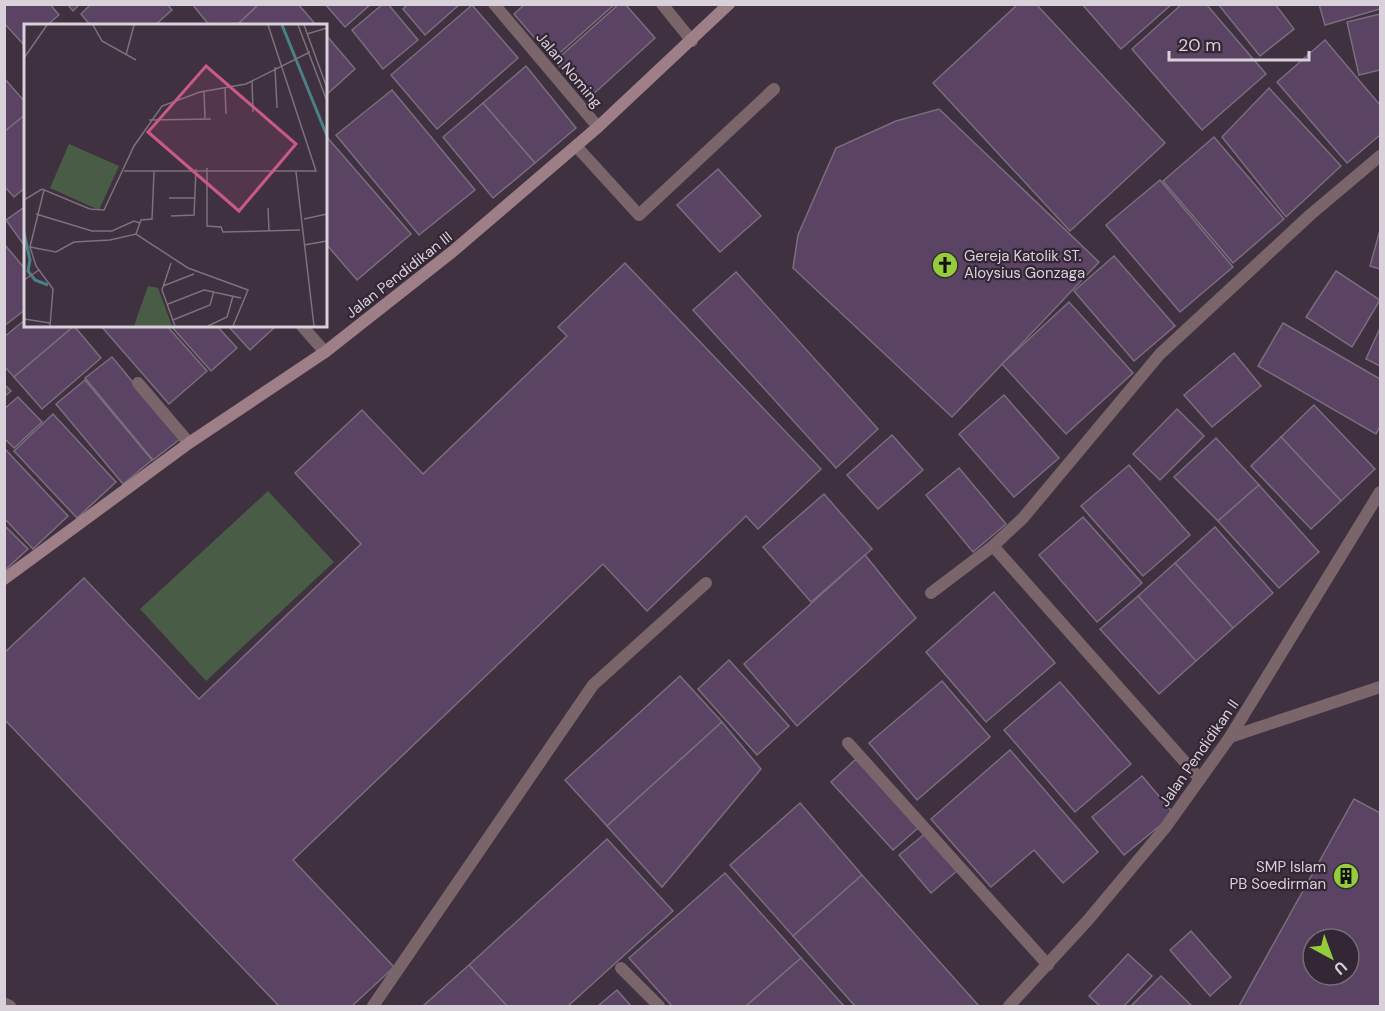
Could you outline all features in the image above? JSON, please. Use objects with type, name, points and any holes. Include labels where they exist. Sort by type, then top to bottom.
[{"type":"street","name":"Jalan Noming","points":[[494,4],[598,127]]},
{"type":"street","points":[[662,4],[692,41]]},
{"type":"street","name":"Jalan Pendidikan III","points":[[4,579],[189,442],[325,352],[453,252],[598,127],[729,4]]},
{"type":"street","points":[[576,146],[639,215],[774,89]]},
{"type":"street","points":[[931,593],[993,546],[1049,487],[1160,354],[1294,229],[1380,156]]},
{"type":"street","points":[[303,327],[325,352]]},
{"type":"street","points":[[138,383],[189,442]]},
{"type":"street","name":"Jalan Pendidikan II","points":[[1010,1006],[1165,828],[1230,737],[1380,492]]},
{"type":"street","points":[[993,546],[1200,779]]},
{"type":"street","points":[[373,1006],[593,685],[706,583]]},
{"type":"street","points":[[1230,737],[1380,687]]},
{"type":"street","points":[[848,743],[1048,965]]},
{"type":"street","points":[[621,968],[659,1006]]},
{"type":"street","points":[[4,1003],[10,1006]]},
{"type":"green space","points":[[268,491],[334,562],[206,681],[140,609]]},
{"type":"building","points":[[4,4],[50,4],[59,15],[48,24],[24,24],[23,44],[4,23]]},
{"type":"building","points":[[67,4],[80,4],[73,11]]},
{"type":"building","points":[[91,4],[167,4],[172,10],[156,24],[89,24],[81,14]]},
{"type":"building","points":[[192,4],[259,4],[238,24],[208,24]]},
{"type":"building","points":[[259,4],[298,4],[315,24],[238,24]]},
{"type":"building","points":[[325,4],[371,4],[345,27]]},
{"type":"building","points":[[383,4],[388,4],[418,40],[383,69],[352,30]]},
{"type":"building","points":[[408,4],[460,4],[425,35],[403,9]]},
{"type":"building","points":[[525,4],[615,4],[553,59],[514,14]]},
{"type":"building","points":[[619,4],[625,4],[655,38],[588,99],[555,61]]},
{"type":"building","points":[[1018,4],[1036,4],[1165,143],[1070,231],[933,83]]},
{"type":"building","points":[[1082,4],[1172,4],[1121,49]]},
{"type":"building","points":[[1182,4],[1206,4],[1266,74],[1202,130],[1132,49]]},
{"type":"building","points":[[1218,4],[1275,4],[1294,29],[1260,56]]},
{"type":"building","points":[[1319,4],[1380,4],[1380,9],[1325,25]]},
{"type":"building","points":[[472,5],[518,58],[437,129],[391,75]]},
{"type":"building","points":[[1380,14],[1380,70],[1359,75],[1347,22]]},
{"type":"building","points":[[327,36],[355,69],[327,94]]},
{"type":"building","points":[[1325,40],[1380,105],[1380,135],[1347,163],[1277,82]]},
{"type":"building","points":[[526,66],[576,128],[535,163],[483,103]]},
{"type":"building","points":[[4,78],[24,101],[24,116],[4,132]]},
{"type":"building","points":[[1269,88],[1341,166],[1286,217],[1222,137]]},
{"type":"building","points":[[392,90],[475,190],[419,235],[336,135]]},
{"type":"building","points":[[483,103],[535,163],[493,198],[443,137]]},
{"type":"building","name":"Gereja Katolik ST. Aloysius Gonzaga","points":[[939,109],[1099,262],[952,417],[793,268],[798,235],[836,148],[896,121]]},
{"type":"building","points":[[24,116],[24,189],[14,197],[4,186],[4,132]]},
{"type":"building","points":[[327,137],[411,234],[357,280],[327,245]]},
{"type":"building","points":[[1214,137],[1284,219],[1233,263],[1163,181]]},
{"type":"building","points":[[718,169],[761,216],[720,252],[677,205]]},
{"type":"building","points":[[1160,180],[1233,267],[1180,312],[1106,225]]},
{"type":"building","points":[[24,207],[24,245],[6,220]]},
{"type":"building","points":[[1380,230],[1380,269],[1370,266]]},
{"type":"building","points":[[4,244],[24,268],[24,311],[4,326]]},
{"type":"building","points":[[1114,256],[1175,326],[1134,361],[1074,291]]},
{"type":"building","points":[[625,263],[821,469],[758,529],[746,516],[647,611],[603,564],[293,860],[394,967],[352,1006],[279,1006],[4,719],[4,653],[84,578],[199,699],[361,544],[295,473],[362,410],[423,474],[567,336],[558,327]]},
{"type":"building","points":[[1336,271],[1380,300],[1352,347],[1306,317]]},
{"type":"building","points":[[736,272],[878,429],[836,468],[693,310]]},
{"type":"building","points":[[1069,302],[1133,373],[1066,434],[1002,364]]},
{"type":"building","points":[[24,321],[24,327],[73,327],[14,377],[4,366],[4,337]]},
{"type":"building","points":[[1283,323],[1380,379],[1380,426],[1376,434],[1258,366]]},
{"type":"building","points":[[73,327],[101,358],[42,409],[14,377]]},
{"type":"building","points":[[102,327],[168,327],[207,371],[169,404]]},
{"type":"building","points":[[172,327],[218,327],[237,348],[211,371]]},
{"type":"building","points":[[229,327],[275,327],[250,350]]},
{"type":"building","points":[[1380,328],[1380,366],[1366,359]]},
{"type":"building","points":[[1234,353],[1261,386],[1212,427],[1184,395]]},
{"type":"building","points":[[112,357],[180,439],[153,460],[85,378]]},
{"type":"building","points":[[85,380],[152,460],[123,484],[56,404]]},
{"type":"building","points":[[4,384],[11,391],[4,397]]},
{"type":"building","points":[[1004,395],[1059,458],[1014,497],[959,434]]},
{"type":"building","points":[[18,397],[42,422],[14,448],[4,438],[4,409]]},
{"type":"building","points":[[1314,405],[1375,469],[1341,501],[1281,437]]},
{"type":"building","points":[[1177,409],[1204,436],[1160,480],[1133,454]]},
{"type":"building","points":[[53,414],[116,482],[77,518],[14,451]]},
{"type":"building","points":[[892,435],[923,470],[878,509],[847,475]]},
{"type":"building","points":[[1281,437],[1341,501],[1311,529],[1251,466]]},
{"type":"building","points":[[1216,438],[1259,485],[1218,521],[1174,477]]},
{"type":"building","points":[[4,448],[68,516],[33,549],[4,518]]},
{"type":"building","points":[[1129,465],[1190,535],[1143,576],[1081,506]]},
{"type":"building","points":[[959,468],[1006,524],[973,552],[926,495]]},
{"type":"building","points":[[1259,485],[1319,552],[1279,588],[1218,521]]},
{"type":"building","points":[[824,494],[872,549],[811,602],[763,547]]},
{"type":"building","points":[[1083,517],[1142,583],[1097,622],[1039,555]]},
{"type":"building","points":[[4,525],[28,549],[4,571]]},
{"type":"building","points":[[1215,527],[1273,593],[1233,628],[1175,563]]},
{"type":"building","points":[[865,555],[916,618],[797,726],[744,664]]},
{"type":"building","points":[[1175,563],[1233,628],[1196,661],[1138,596]]},
{"type":"building","points":[[994,592],[1055,663],[986,722],[926,652]]},
{"type":"building","points":[[1138,596],[1196,661],[1159,694],[1100,629]]},
{"type":"building","points":[[729,660],[789,726],[757,755],[698,689]]},
{"type":"building","points":[[680,676],[722,722],[607,826],[565,780]]},
{"type":"building","points":[[942,681],[990,737],[917,800],[869,743]]},
{"type":"building","points":[[1060,682],[1131,764],[1075,812],[1004,730]]},
{"type":"building","points":[[722,722],[761,769],[662,887],[607,826]]},
{"type":"building","points":[[1010,750],[1098,852],[1063,883],[1034,850],[991,887],[931,819]]},
{"type":"building","points":[[856,759],[918,828],[893,850],[831,782]]},
{"type":"building","points":[[1142,776],[1174,814],[1124,855],[1092,817]]},
{"type":"building","name":"SMP Islam PB Soedirman","points":[[1354,799],[1380,813],[1380,1006],[1239,1006]]},
{"type":"building","points":[[800,803],[862,875],[793,936],[730,865]]},
{"type":"building","points":[[926,833],[957,871],[931,893],[899,855]]},
{"type":"building","points":[[607,839],[673,911],[568,1006],[507,1006],[469,965]]},
{"type":"building","points":[[725,873],[801,958],[746,1006],[672,1006],[629,958]]},
{"type":"building","points":[[862,875],[979,1006],[855,1006],[793,936]]},
{"type":"building","points":[[1191,931],[1231,977],[1210,996],[1170,950]]},
{"type":"building","points":[[1128,954],[1152,976],[1124,1006],[1100,1006],[1089,996]]},
{"type":"building","points":[[801,958],[844,1006],[746,1006]]},
{"type":"building","points":[[469,965],[507,1006],[423,1006]]},
{"type":"building","points":[[1161,976],[1192,1006],[1131,1006]]},
{"type":"building","points":[[617,990],[631,1006],[598,1006]]},
{"type":"place","name":"Gereja Katolik ST. Aloysius Gonzaga","points":[[945,265]]},
{"type":"place","name":"SMP Islam PB Soedirman","points":[[1346,876]]}]
